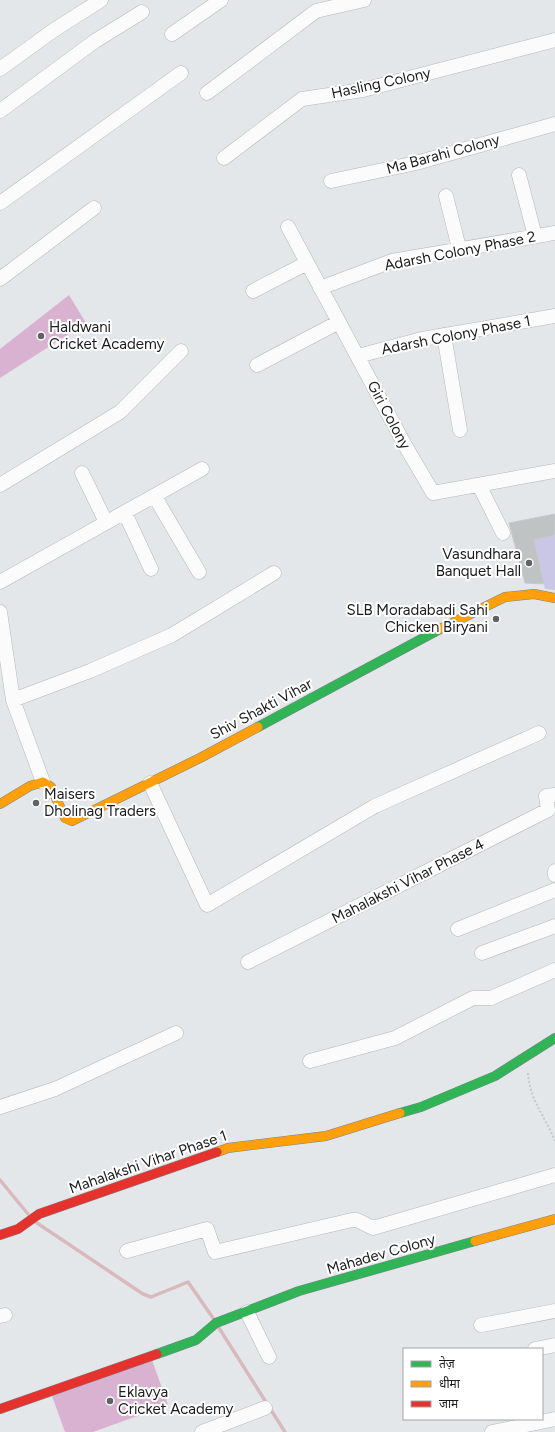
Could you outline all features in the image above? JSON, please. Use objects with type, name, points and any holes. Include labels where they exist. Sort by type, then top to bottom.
[{"type":"street","points":[[0,68],[54,30],[102,0]]},
{"type":"street","points":[[172,34],[221,0]]},
{"type":"street","points":[[207,93],[316,11],[364,0]]},
{"type":"street","points":[[0,111],[95,42],[142,12]]},
{"type":"street","name":"Hasling Colony","points":[[224,158],[302,100],[363,90],[555,40]]},
{"type":"street","points":[[0,203],[180,72]]},
{"type":"street","name":"Ma Barahi Colony","points":[[331,181],[416,163],[555,124]]},
{"type":"street","points":[[519,175],[535,236]]},
{"type":"street","points":[[446,196],[459,248]]},
{"type":"street","points":[[0,279],[94,208]]},
{"type":"street","name":"Giri Colony","points":[[288,227],[406,447],[433,493],[555,471]]},
{"type":"street","name":"Adarsh Colony Phase 2","points":[[320,288],[392,261],[459,248],[555,233]]},
{"type":"street","points":[[253,291],[307,263]]},
{"type":"street","name":"Adarsh Colony Phase 1","points":[[358,356],[422,339],[555,316]]},
{"type":"street","points":[[258,365],[339,322]]},
{"type":"street","points":[[444,335],[460,430]]},
{"type":"street","points":[[0,485],[120,412],[182,351]]},
{"type":"street","points":[[0,582],[106,522],[156,497],[202,469]]},
{"type":"street","points":[[82,473],[106,522]]},
{"type":"street","points":[[479,485],[503,533]]},
{"type":"street","points":[[156,497],[199,572]]},
{"type":"street","points":[[125,513],[151,569]]},
{"type":"street","points":[[8,694],[90,671],[172,635],[274,573]]},
{"type":"street","name":"Shiv Shakti Vihar","points":[[43,782],[51,787],[65,818],[72,820],[206,755],[411,643],[505,597],[534,594],[555,598]]},
{"type":"street","points":[[0,612],[2,648],[8,694],[43,782],[30,786],[0,804]]},
{"type":"street","points":[[150,783],[207,905],[375,806],[539,733]]},
{"type":"street","name":"Mahalakshi Vihar Phase 4","points":[[248,962],[548,810],[546,796],[555,795]]},
{"type":"street","points":[[458,929],[555,890]]},
{"type":"street","points":[[482,954],[555,926]]},
{"type":"street","points":[[310,1061],[395,1038],[474,998],[491,998],[555,970]]},
{"type":"street","points":[[0,1107],[55,1089],[176,1033]]},
{"type":"street","name":"Mahalakshi Vihar Phase 1","points":[[0,1235],[18,1229],[39,1214],[228,1148],[326,1136],[421,1107],[495,1076],[555,1038]]},
{"type":"street","points":[[127,1251],[207,1228],[215,1252],[352,1220],[357,1220],[373,1228],[555,1175]]},
{"type":"street","name":"Mahadev Colony","points":[[0,1409],[196,1340],[216,1324],[300,1291],[555,1219]]},
{"type":"street","points":[[481,1325],[555,1311]]},
{"type":"street","points":[[247,1312],[269,1357]]},
{"type":"street","points":[[540,1348],[555,1345]]},
{"type":"street","points":[[202,1432],[265,1408]]},
{"type":"street","points":[[492,1432],[555,1419]]},
{"type":"path","points":[[527,1056],[529,1087],[555,1141]]},
{"type":"shaded area","name":"Haldwani Cricket Academy","points":[[69,295],[86,323],[0,378],[0,349]]},
{"type":"shaded area","points":[[555,535],[555,590],[545,589],[534,540]]},
{"type":"shaded area","name":"Eklavya Cricket Academy","points":[[152,1360],[168,1405],[93,1432],[65,1432],[52,1396]]},
{"type":"building","name":"Vasundhara Banquet Hall","points":[[555,514],[555,535],[534,540],[544,584],[525,583],[509,523]]},
{"type":"waterway","points":[[0,1180],[28,1214]]},
{"type":"waterway","points":[[37,1223],[143,1294],[151,1297],[188,1282],[213,1318]]},
{"type":"waterway","points":[[219,1328],[285,1432]]},
{"type":"traffic: fast","points":[[258,727],[440,629]]},
{"type":"traffic: fast","points":[[400,1113],[421,1107],[495,1076],[555,1038]]},
{"type":"traffic: fast","points":[[157,1354],[196,1340],[216,1323],[299,1291],[475,1241]]},
{"type":"traffic: slow","points":[[440,629],[505,597],[534,594],[555,598]]},
{"type":"traffic: slow","points":[[0,804],[30,786],[43,782],[51,787],[65,818],[72,821],[200,758],[258,727]]},
{"type":"traffic: slow","points":[[217,1152],[228,1148],[326,1136],[400,1113]]},
{"type":"traffic: slow","points":[[475,1241],[555,1219]]},
{"type":"traffic: jam","points":[[0,1235],[18,1229],[39,1214],[217,1152]]},
{"type":"traffic: jam","points":[[0,1409],[157,1354]]},
{"type":"place","name":"Haldwani Cricket Academy","points":[[41,336]]},
{"type":"place","name":"Vasundhara Banquet Hall","points":[[529,563]]},
{"type":"place","name":"SLB Moradabadi Sahi Chicken Biryani","points":[[496,619]]},
{"type":"place","name":"Maisers Dholinag Traders","points":[[36,803]]},
{"type":"place","name":"Eklavya Cricket Academy","points":[[110,1401]]}]
